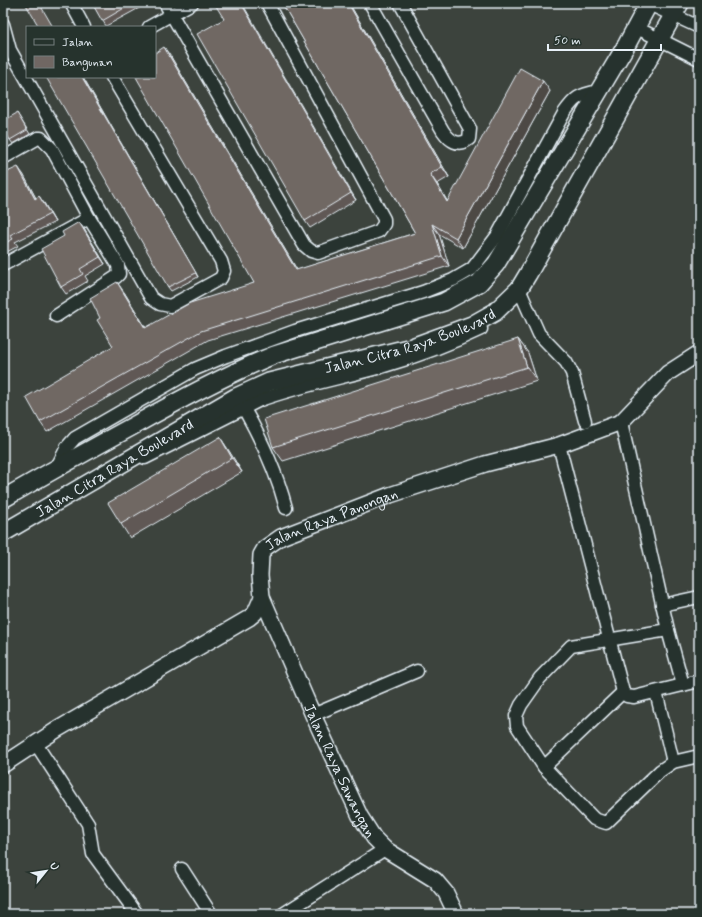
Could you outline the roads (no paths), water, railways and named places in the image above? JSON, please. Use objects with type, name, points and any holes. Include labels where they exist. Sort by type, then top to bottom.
[{"type":"main road","name":"Jalan Citra Raya Boulevard","points":[[3,499],[204,386],[248,366],[283,344],[371,316],[444,302],[457,287],[479,283],[496,264],[502,240],[544,166],[598,91],[649,3]]},
{"type":"main road","name":"Jalan Citra Raya Boulevard","points":[[3,533],[107,472],[240,402],[269,382],[381,361],[412,347],[472,325],[495,312],[514,294],[677,9]]},
{"type":"street","points":[[71,3],[83,26]]},
{"type":"street","points":[[165,3],[304,245],[311,251],[318,253],[379,231],[384,224],[384,219],[267,3]]},
{"type":"street","points":[[151,26],[192,3]]},
{"type":"street","points":[[370,3],[442,131],[448,139],[456,143],[464,143],[469,139],[470,129],[400,3]]},
{"type":"street","points":[[649,3],[677,9],[699,27]]},
{"type":"street","points":[[3,24],[10,50],[151,298],[160,304],[170,306],[221,278],[224,271],[221,262],[113,78]]},
{"type":"street","points":[[635,27],[699,59]]},
{"type":"street","points":[[3,158],[38,138],[41,138],[52,149],[118,265],[119,274],[116,277],[56,316]]},
{"type":"street","points":[[3,265],[90,218]]},
{"type":"street","points":[[514,294],[539,334],[566,362],[572,373],[585,421]]},
{"type":"street","points":[[58,467],[67,447],[75,438],[195,369],[255,344],[283,344]]},
{"type":"street","name":"Jalan Raya Panongan","points":[[262,597],[260,575],[261,555],[265,548],[281,537],[390,495],[485,464],[559,445],[621,422],[668,373],[699,353]]},
{"type":"street","points":[[195,369],[204,386]]},
{"type":"street","points":[[240,402],[274,469],[286,508]]},
{"type":"street","points":[[115,415],[122,431]]},
{"type":"street","points":[[621,422],[662,605],[683,685]]},
{"type":"street","points":[[559,445],[623,692],[627,696],[634,697],[699,681]]},
{"type":"street","points":[[3,765],[249,618],[255,613],[262,597]]},
{"type":"street","name":"Jalan Raya Sawangan","points":[[262,597],[312,715],[360,816],[374,838],[385,849],[435,880],[446,893],[456,914]]},
{"type":"street","points":[[662,605],[699,597]]},
{"type":"street","points":[[668,630],[610,641],[571,646],[540,678],[521,705],[516,716],[517,726],[544,767],[594,819],[606,823],[660,771],[673,762],[699,756]]},
{"type":"street","points":[[312,715],[417,671]]},
{"type":"street","points":[[544,767],[623,692]]},
{"type":"street","points":[[656,692],[673,762]]},
{"type":"street","points":[[36,744],[88,824],[93,854],[114,885],[138,914]]},
{"type":"street","points":[[284,914],[385,849]]},
{"type":"street","points":[[182,869],[211,914]]}]
